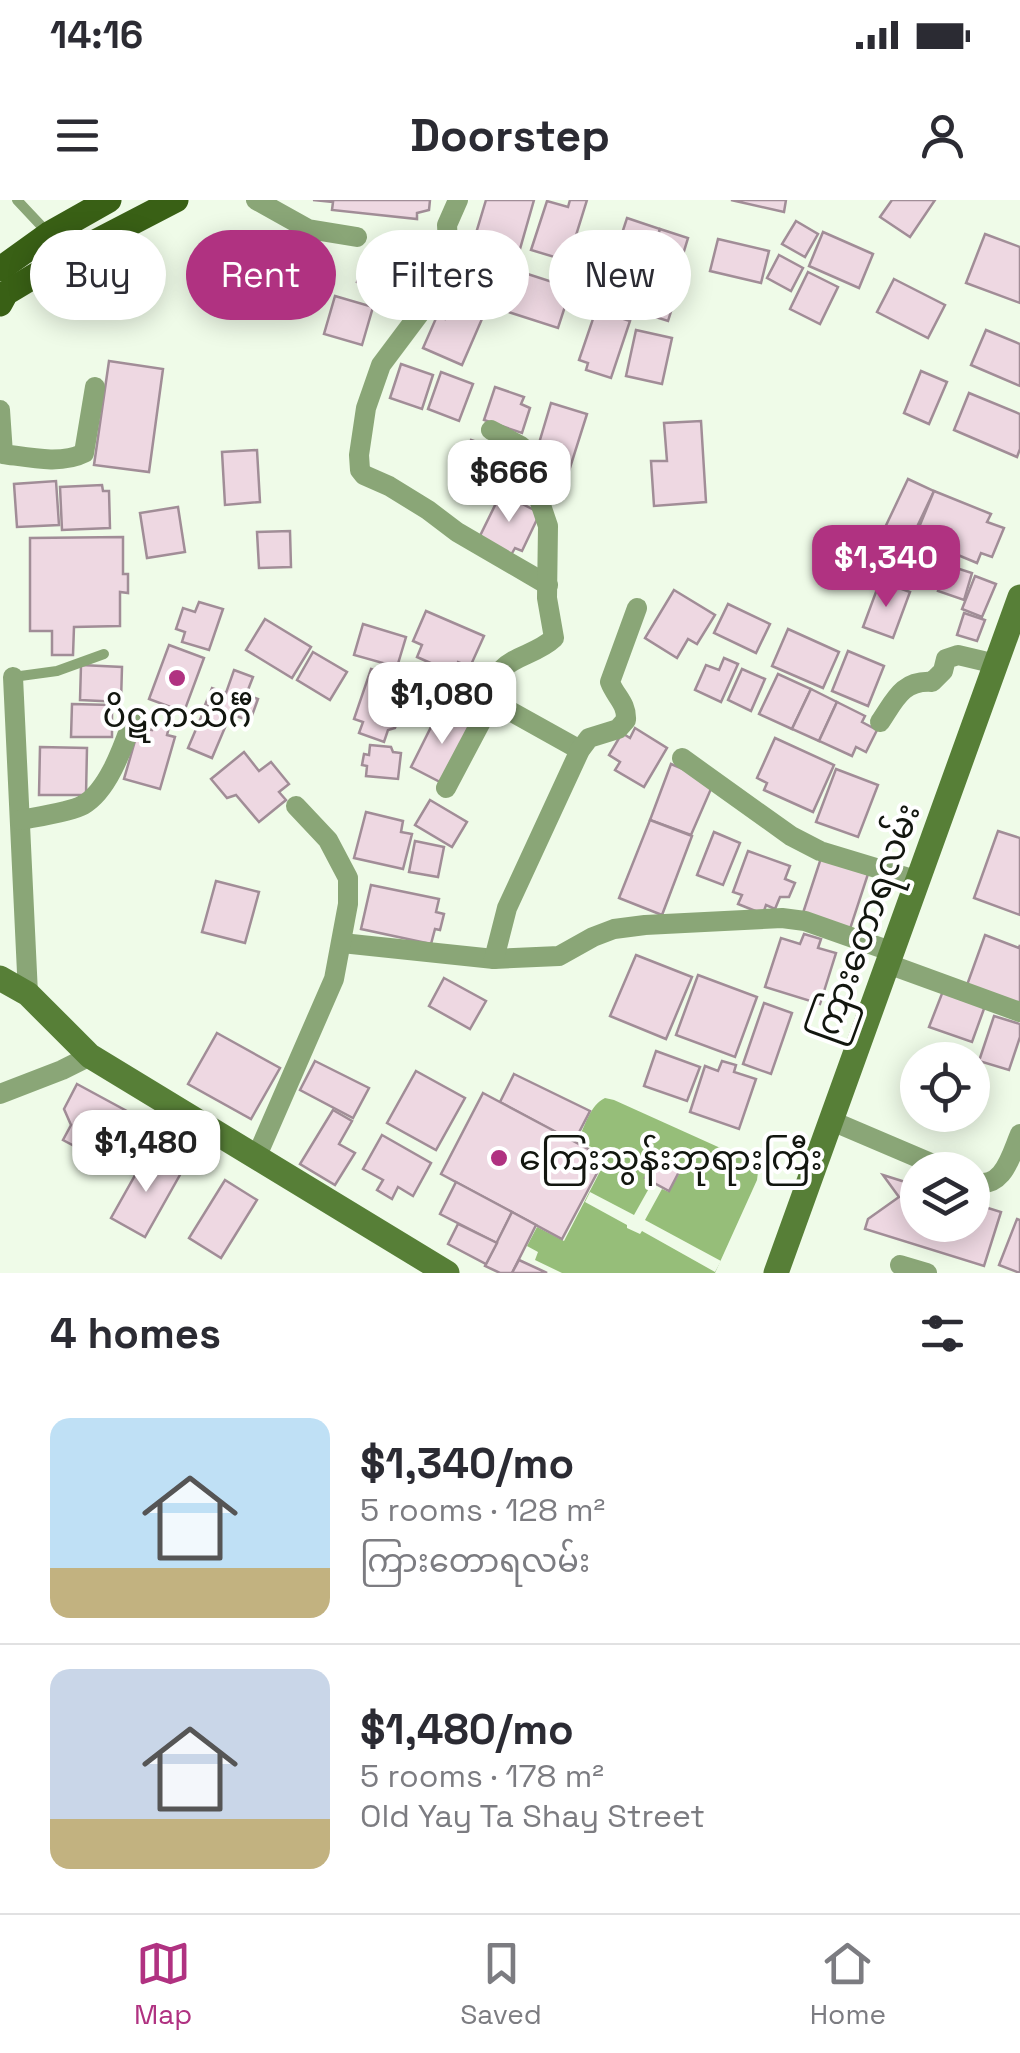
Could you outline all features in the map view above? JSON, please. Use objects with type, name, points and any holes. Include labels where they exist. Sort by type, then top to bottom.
[{"type":"main road","points":[[56,230],[110,200]]},
{"type":"main road","points":[[1,290],[176,200]]},
{"type":"main road","points":[[1,290],[30,256]]},
{"type":"main road","name":"ကြားတောရလမ်း","points":[[776,1273],[996,664],[1013,637],[1020,596]]},
{"type":"main road","points":[[0,978],[28,994],[90,1056],[446,1273]]},
{"type":"street","points":[[256,200],[308,229],[356,236]]},
{"type":"street","points":[[458,200],[447,225],[449,260],[432,297],[381,365],[366,408],[358,455],[360,470],[548,585]]},
{"type":"street","points":[[0,410],[2,454],[77,457],[84,453],[94,387]]},
{"type":"street","points":[[446,788],[492,701],[492,685],[504,668],[554,638],[550,625],[548,526],[524,449],[491,430]]},
{"type":"street","points":[[494,959],[507,908],[580,750],[590,738],[618,729],[626,720],[624,703],[610,682],[638,608]]},
{"type":"street","points":[[880,722],[905,687],[918,681],[932,682],[943,670],[946,658],[958,655],[996,664]]},
{"type":"street","points":[[14,677],[28,994]]},
{"type":"street","points":[[492,701],[580,750]]},
{"type":"street","points":[[20,820],[83,805],[102,786],[132,722]]},
{"type":"street","points":[[682,758],[792,836],[820,851],[919,881]]},
{"type":"street","points":[[256,1158],[334,979],[348,904],[348,878],[328,840],[296,806]]},
{"type":"street","points":[[342,943],[494,959],[559,956],[614,929],[782,918],[805,920],[1020,1012]]},
{"type":"street","points":[[0,1094],[90,1056]]},
{"type":"street","points":[[832,1122],[904,1152]]},
{"type":"street","points":[[990,1183],[1002,1174],[1020,1134]]},
{"type":"street","points":[[900,1264],[927,1273]]},
{"type":"lane","points":[[17,200],[45,230]]},
{"type":"lane","points":[[14,677],[57,671],[104,654]]},
{"type":"shaded area","points":[[605,1098],[754,1165],[757,1180],[715,1273],[562,1273],[535,1260],[538,1252],[527,1246],[537,1227],[564,1241],[608,1156],[578,1140],[592,1111]]},
{"type":"pier","points":[[658,1154],[683,1167],[669,1192],[662,1189],[645,1220],[721,1261],[715,1272],[585,1202],[590,1192],[634,1215],[652,1183],[644,1179]]},
{"type":"building","points":[[313,200],[430,200],[429,210],[417,213],[417,219],[332,210],[333,202]]},
{"type":"building","points":[[486,200],[534,200],[525,230],[477,230]]},
{"type":"building","points":[[570,200],[587,200],[578,230],[549,230],[549,255],[531,250],[547,201],[568,207]]},
{"type":"building","points":[[731,200],[786,200],[784,212]]},
{"type":"building","points":[[892,200],[935,200],[910,237],[880,217]]},
{"type":"building","points":[[627,218],[660,229],[660,230],[623,230]]},
{"type":"building","points":[[796,221],[818,234],[805,257],[782,244]]},
{"type":"building","points":[[823,232],[873,254],[859,288],[809,266]]},
{"type":"building","points":[[985,234],[1020,247],[1020,303],[966,283]]},
{"type":"building","points":[[718,239],[769,251],[761,283],[710,271]]},
{"type":"building","points":[[779,255],[803,268],[791,291],[767,278]]},
{"type":"building","points":[[808,272],[838,287],[820,324],[790,309]]},
{"type":"building","points":[[529,274],[549,281],[549,320],[561,320],[558,328],[529,319]]},
{"type":"building","points":[[894,279],[945,305],[928,338],[877,312]]},
{"type":"building","points":[[336,296],[356,302],[356,320],[369,320],[362,345],[324,334],[328,320],[336,320]]},
{"type":"building","points":[[435,320],[482,320],[462,365],[423,348]]},
{"type":"building","points":[[593,320],[630,321],[611,378],[586,370],[588,363],[579,360]]},
{"type":"building","points":[[636,330],[672,338],[662,384],[626,376]]},
{"type":"building","points":[[986,330],[1020,344],[1020,386],[971,365]]},
{"type":"building","points":[[109,361],[163,369],[149,472],[94,465]]},
{"type":"building","points":[[401,364],[433,375],[422,409],[390,398]]},
{"type":"building","points":[[921,371],[947,382],[929,424],[904,413]]},
{"type":"building","points":[[441,372],[473,384],[459,421],[428,409]]},
{"type":"building","points":[[495,387],[524,397],[521,404],[530,408],[522,433],[484,420]]},
{"type":"building","points":[[969,393],[1020,414],[1017,457],[954,430]]},
{"type":"building","points":[[551,403],[587,414],[569,471],[534,460]]},
{"type":"building","points":[[701,421],[706,502],[654,506],[651,461],[667,461],[664,423]]},
{"type":"building","points":[[471,440],[526,459],[513,494],[459,475]]},
{"type":"building","points":[[257,450],[260,502],[225,505],[222,452]]},
{"type":"building","points":[[908,479],[934,491],[907,548],[881,536]]},
{"type":"building","points":[[56,481],[59,525],[17,527],[14,484]]},
{"type":"building","points":[[102,485],[103,491],[109,491],[110,528],[62,530],[60,487]]},
{"type":"building","points":[[934,491],[991,514],[987,522],[1004,528],[992,557],[981,553],[977,563],[915,537]]},
{"type":"building","points":[[501,493],[540,513],[522,551],[515,548],[511,555],[478,540]]},
{"type":"building","points":[[178,507],[185,552],[147,558],[140,513]]},
{"type":"building","points":[[290,531],[291,567],[259,568],[257,532]]},
{"type":"building","points":[[123,537],[123,574],[128,574],[128,593],[120,592],[120,626],[74,627],[73,655],[52,655],[52,631],[30,631],[30,538]]},
{"type":"building","points":[[947,565],[972,573],[964,600],[938,591]]},
{"type":"building","points":[[975,576],[996,584],[982,617],[962,609]]},
{"type":"building","points":[[880,581],[910,592],[893,638],[863,627]]},
{"type":"building","points":[[674,590],[715,615],[697,644],[688,639],[677,658],[645,638]]},
{"type":"building","points":[[199,602],[223,609],[209,650],[182,642],[185,632],[176,629],[183,608],[195,612]]},
{"type":"building","points":[[728,604],[770,624],[756,653],[714,633]]},
{"type":"building","points":[[426,611],[484,636],[470,667],[458,662],[453,673],[417,657],[422,645],[413,641]]},
{"type":"building","points":[[964,613],[985,620],[977,641],[957,635]]},
{"type":"building","points":[[265,619],[311,647],[292,678],[246,650]]},
{"type":"building","points":[[363,624],[406,637],[397,667],[354,655]]},
{"type":"building","points":[[788,629],[839,652],[823,688],[772,666]]},
{"type":"building","points":[[169,645],[204,658],[184,712],[149,699]]},
{"type":"building","points":[[848,651],[884,666],[868,706],[832,691]]},
{"type":"building","points":[[313,652],[347,672],[330,700],[297,680]]},
{"type":"building","points":[[724,658],[738,664],[721,702],[695,690],[706,665],[719,670]]},
{"type":"building","points":[[81,665],[122,667],[121,702],[80,700]]},
{"type":"building","points":[[371,669],[410,683],[395,728],[388,730],[384,742],[359,733],[363,722],[354,719]]},
{"type":"building","points":[[742,669],[765,679],[751,711],[728,700]]},
{"type":"building","points":[[234,670],[253,677],[246,695],[258,699],[250,721],[205,705],[212,688],[226,693]]},
{"type":"building","points":[[778,674],[811,689],[792,729],[759,714]]},
{"type":"building","points":[[811,689],[837,702],[819,741],[792,729]]},
{"type":"building","points":[[837,702],[865,716],[862,722],[877,730],[866,752],[856,747],[852,756],[819,741]]},
{"type":"building","points":[[72,704],[112,705],[112,737],[71,737]]},
{"type":"building","points":[[205,708],[229,718],[212,758],[188,748]]},
{"type":"building","points":[[440,709],[473,726],[444,784],[411,767]]},
{"type":"building","points":[[155,723],[169,727],[167,735],[175,737],[160,789],[124,779],[139,727],[152,730]]},
{"type":"building","points":[[635,728],[667,748],[644,787],[615,770],[620,762],[609,755],[622,733],[630,738]]},
{"type":"building","points":[[775,738],[834,765],[813,812],[764,790],[767,783],[757,778]]},
{"type":"building","points":[[370,745],[391,747],[393,752],[401,753],[398,779],[366,776],[367,766],[362,765]]},
{"type":"building","points":[[40,747],[87,748],[86,795],[39,795]]},
{"type":"building","points":[[244,752],[259,771],[271,762],[289,784],[279,792],[286,800],[259,822],[236,795],[227,798],[211,779]]},
{"type":"building","points":[[671,764],[714,782],[691,835],[650,820]]},
{"type":"building","points":[[836,769],[878,785],[858,837],[816,822]]},
{"type":"building","points":[[430,800],[467,822],[452,847],[415,825]]},
{"type":"building","points":[[366,812],[403,821],[401,832],[412,834],[403,869],[354,858]]},
{"type":"building","points":[[650,820],[692,836],[662,915],[619,898]]},
{"type":"building","points":[[998,831],[1020,838],[1020,915],[974,898]]},
{"type":"building","points":[[714,832],[740,843],[723,885],[697,875]]},
{"type":"building","points":[[415,841],[444,847],[438,877],[409,872]]},
{"type":"building","points":[[748,851],[790,866],[785,879],[795,883],[789,897],[780,897],[775,909],[766,905],[763,914],[738,904],[742,895],[733,892]]},
{"type":"building","points":[[821,858],[868,874],[850,929],[803,913]]},
{"type":"building","points":[[216,881],[259,892],[245,943],[202,932]]},
{"type":"building","points":[[371,885],[439,899],[436,912],[444,914],[431,944],[361,929]]},
{"type":"building","points":[[804,934],[821,939],[818,948],[836,953],[820,1004],[765,987],[781,938],[800,944]]},
{"type":"building","points":[[985,935],[1019,948],[1020,945],[1020,1004],[967,985]]},
{"type":"building","points":[[636,955],[692,977],[666,1039],[610,1016]]},
{"type":"building","points":[[698,975],[757,997],[735,1057],[676,1035]]},
{"type":"building","points":[[444,978],[486,1001],[470,1029],[429,1006]]},
{"type":"building","points":[[943,991],[985,1006],[972,1042],[929,1027]]},
{"type":"building","points":[[764,1003],[792,1013],[771,1074],[743,1064]]},
{"type":"building","points":[[994,1016],[1020,1024],[1020,1037],[1009,1070],[990,1064],[990,1042],[985,1042]]},
{"type":"building","points":[[217,1033],[280,1068],[251,1119],[188,1084]]},
{"type":"building","points":[[656,1051],[700,1067],[687,1101],[644,1086]]},
{"type":"building","points":[[315,1061],[369,1088],[353,1118],[300,1090]]},
{"type":"building","points":[[722,1061],[736,1065],[734,1072],[756,1079],[739,1129],[690,1112],[705,1066],[718,1071]]},
{"type":"building","points":[[416,1071],[465,1098],[436,1150],[387,1123]]},
{"type":"building","points":[[514,1074],[590,1111],[574,1142],[500,1102]]},
{"type":"building","points":[[77,1084],[136,1116],[110,1165],[63,1140],[71,1125],[64,1109]]},
{"type":"building","points":[[483,1093],[605,1158],[562,1239],[441,1174]]},
{"type":"building","points":[[333,1110],[352,1121],[339,1144],[355,1153],[335,1185],[300,1164]]},
{"type":"building","points":[[382,1135],[431,1163],[413,1196],[398,1187],[392,1199],[377,1190],[383,1180],[363,1169]]},
{"type":"building","points":[[147,1154],[181,1173],[145,1237],[111,1218]]},
{"type":"building","points":[[658,1155],[681,1168],[669,1191],[645,1178]]},
{"type":"building","points":[[883,1175],[900,1180],[900,1240],[865,1229],[868,1219],[899,1197]]},
{"type":"building","points":[[225,1180],[257,1200],[221,1258],[189,1238]]},
{"type":"building","points":[[456,1182],[512,1212],[497,1243],[440,1214]]},
{"type":"building","points":[[990,1209],[1001,1212],[984,1266],[907,1242],[990,1242]]},
{"type":"building","points":[[512,1212],[536,1225],[512,1273],[500,1273],[485,1266]]},
{"type":"building","points":[[1017,1219],[1020,1220],[1020,1273],[999,1265]]},
{"type":"building","points":[[458,1224],[497,1243],[486,1264],[448,1244]]},
{"type":"building","points":[[519,1260],[547,1273],[512,1273]]},
{"type":"place","name":"ပိဋကသိင်္ဂီ","points":[[177,678]]},
{"type":"place","name":"ကြေးသွန်းဘုရားကြီး","points":[[499,1158]]}]
